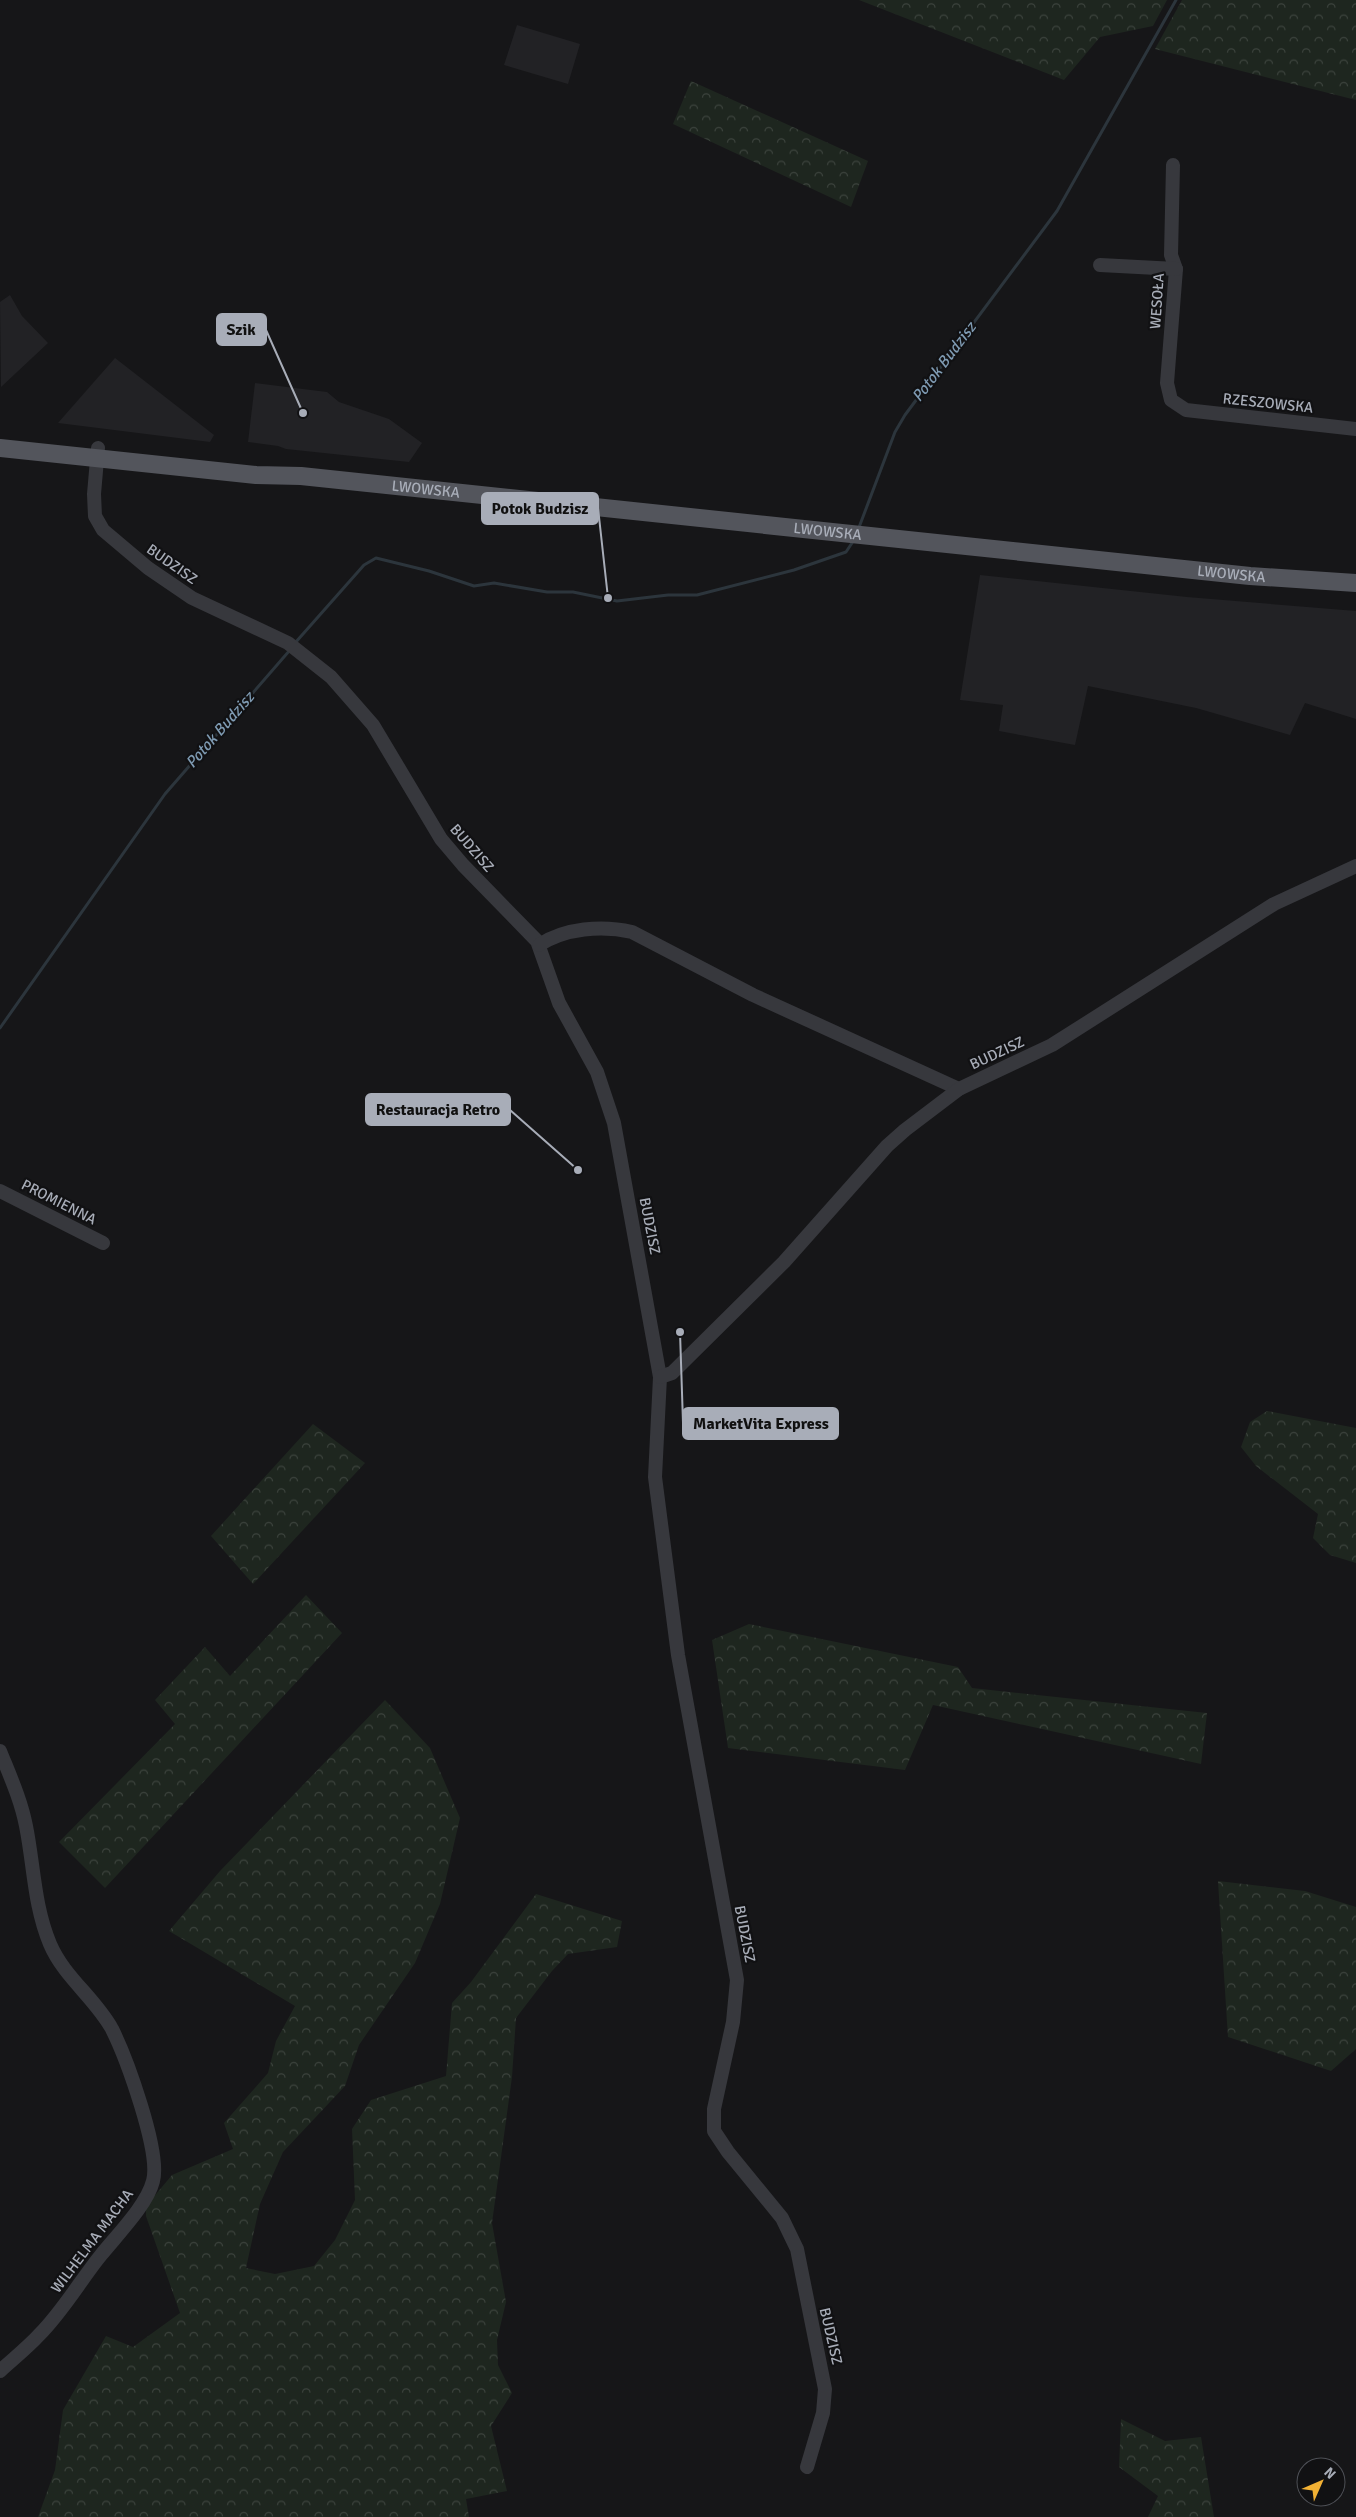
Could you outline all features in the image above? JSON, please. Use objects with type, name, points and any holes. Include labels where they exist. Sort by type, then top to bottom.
[{"type":"main road","name":"LWOWSKA","points":[[0,439],[97,454]]},
{"type":"main road","name":"LWOWSKA","points":[[0,448],[257,466],[301,476],[863,536],[1250,576],[1356,583]]},
{"type":"street","name":"WESOŁA","points":[[1173,165],[1171,255],[1176,270],[1167,383],[1170,400],[1177,406]]},
{"type":"street","points":[[1100,265],[1176,270]]},
{"type":"street","name":"RZESZOWSKA","points":[[1177,406],[1186,410],[1356,429]]},
{"type":"street","name":"BUDZISZ","points":[[97,454],[94,494],[95,516],[98,524],[110,538],[164,580],[192,598],[292,646],[330,677],[367,718],[384,740],[441,839],[469,872],[527,929],[540,945],[559,1003],[597,1072],[612,1113],[660,1377],[655,1455],[658,1509],[681,1678],[737,1980],[733,2022],[714,2109],[714,2131],[728,2152],[782,2218],[797,2249],[825,2389],[823,2413],[807,2467]]},
{"type":"street","name":"BUDZISZ","points":[[660,1377],[672,1373],[748,1299],[806,1238],[888,1146],[905,1130],[959,1089],[1052,1045],[1274,904],[1356,866]]},
{"type":"street","points":[[540,945],[563,933],[613,928],[632,932],[663,946],[753,995],[959,1089]]},
{"type":"street","name":"PROMIENNA","points":[[0,1191],[103,1243]]},
{"type":"street","name":"WILHELMA MACHA","points":[[0,1751],[23,1811],[36,1898],[46,1934],[59,1962],[102,2015],[116,2038],[138,2100],[154,2168],[153,2181],[149,2190],[127,2224],[40,2335],[0,2371]]},
{"type":"shaded area","points":[[517,25],[580,44],[568,84],[504,65]]},
{"type":"shaded area","points":[[10,295],[22,316],[48,343],[1,387],[0,302]]},
{"type":"shaded area","points":[[115,358],[214,435],[210,442],[58,423]]},
{"type":"shaded area","points":[[255,383],[327,392],[339,402],[389,419],[422,443],[409,462],[286,449],[278,446],[248,442]]},
{"type":"shaded area","points":[[980,575],[1187,597],[1356,611],[1356,719],[1305,703],[1290,735],[1196,708],[1088,686],[1075,745],[999,731],[1003,705],[960,700]]},
{"type":"green space","points":[[859,0],[1167,0],[1153,26],[1100,37],[1064,80]]},
{"type":"green space","points":[[1182,0],[1356,0],[1356,100],[1155,49]]},
{"type":"green space","points":[[691,81],[868,161],[851,207],[673,124]]},
{"type":"green space","points":[[1267,1411],[1356,1428],[1356,1563],[1330,1555],[1313,1538],[1318,1514],[1256,1466],[1241,1447],[1250,1422]]},
{"type":"green space","points":[[313,1424],[365,1463],[253,1584],[211,1536]]},
{"type":"green space","points":[[306,1595],[342,1633],[105,1888],[59,1842],[175,1724],[155,1700],[205,1647],[230,1676]]},
{"type":"green space","points":[[749,1624],[958,1667],[972,1688],[1207,1713],[1201,1764],[933,1705],[905,1770],[728,1748],[712,1640]]},
{"type":"green space","points":[[385,1700],[430,1748],[460,1818],[440,1904],[415,1963],[359,2045],[345,2086],[283,2152],[260,2204],[246,2268],[275,2274],[314,2266],[335,2240],[355,2200],[352,2129],[371,2100],[446,2076],[452,2003],[471,1982],[536,1894],[622,1921],[617,1947],[568,1954],[552,1971],[516,2018],[512,2077],[492,2223],[506,2302],[497,2340],[498,2365],[512,2393],[491,2426],[507,2491],[466,2499],[469,2517],[38,2517],[55,2470],[63,2410],[106,2336],[133,2347],[180,2313],[146,2216],[146,2206],[172,2175],[233,2149],[224,2123],[268,2073],[276,2041],[295,2006],[169,1931],[220,1871]]},
{"type":"green space","points":[[1218,1881],[1305,1891],[1356,1907],[1356,2049],[1331,2071],[1228,2037]]},
{"type":"green space","points":[[1121,2419],[1165,2441],[1201,2437],[1214,2517],[1148,2517],[1158,2496],[1119,2467]]},
{"type":"waterway","name":"Potok Budzisz","points":[[858,530],[895,432],[905,415],[1057,211],[1176,0]]},
{"type":"waterway","name":"Potok Budzisz","points":[[295,643],[364,565],[376,558],[429,571],[474,586],[494,583],[547,592],[573,592],[617,601],[668,595],[697,595],[794,570],[846,552],[854,540]]},
{"type":"waterway","name":"Potok Budzisz","points":[[0,1028],[165,794],[290,650]]},
{"type":"place","name":"Szik","points":[[303,413]]},
{"type":"place","name":"Potok Budzisz","points":[[608,598]]},
{"type":"place","name":"Restauracja Retro","points":[[578,1170]]},
{"type":"place","name":"MarketVita Express","points":[[680,1332]]}]
